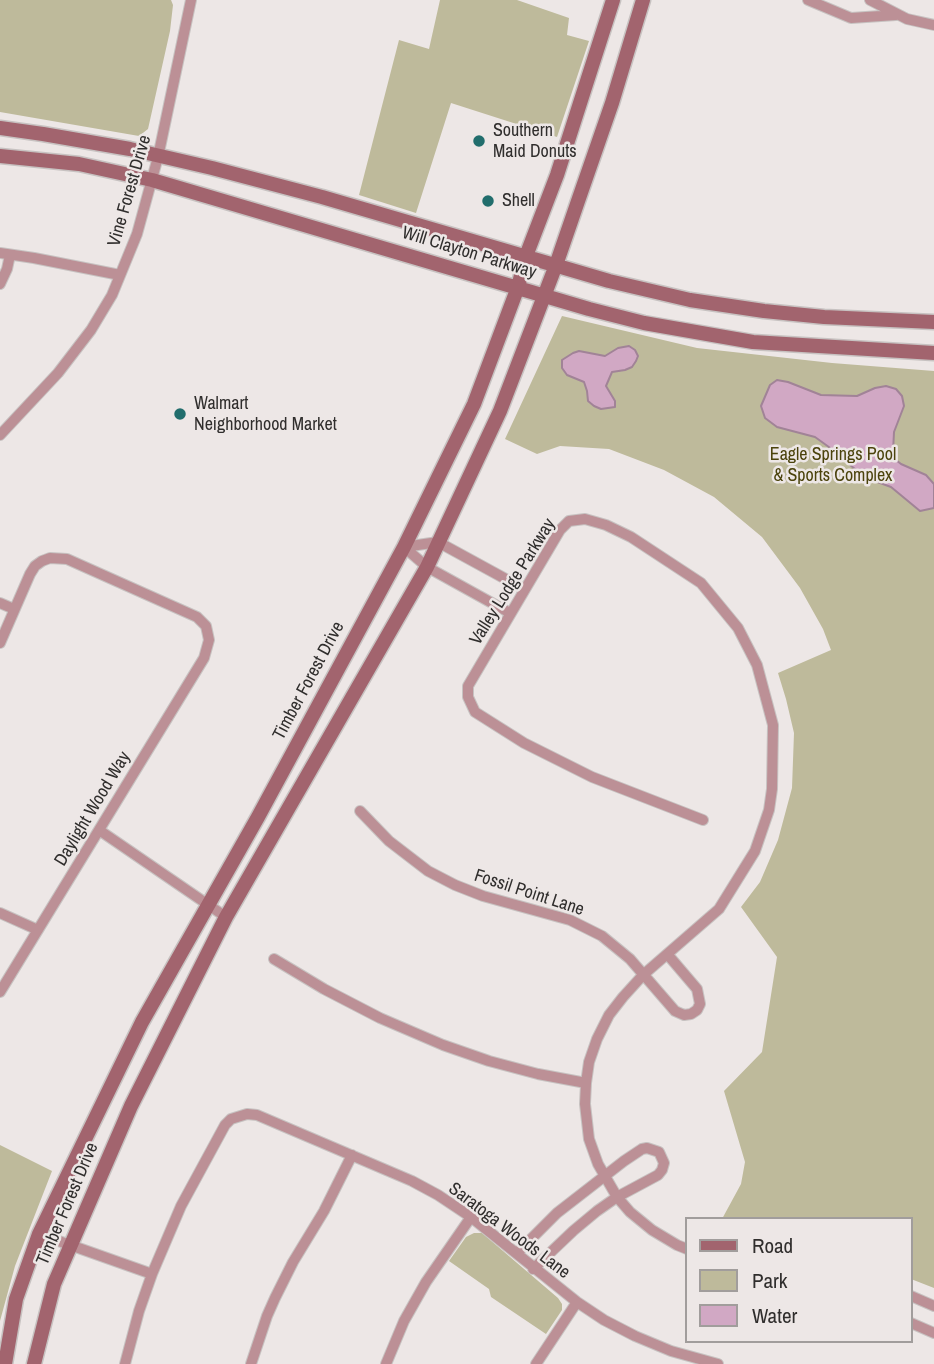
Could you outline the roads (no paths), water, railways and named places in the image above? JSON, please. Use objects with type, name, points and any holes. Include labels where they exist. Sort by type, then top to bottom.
[{"type":"main road","name":"Timber Forest Drive","points":[[5,1364],[16,1299],[39,1234],[142,1021],[258,817],[404,547],[474,404],[557,175],[613,0]]},
{"type":"main road","name":"Timber Forest Drive","points":[[34,1364],[54,1284],[131,1106],[226,917],[427,568],[500,411],[556,265],[612,103],[643,0]]},
{"type":"main road","name":"Will Clayton Parkway","points":[[0,128],[130,149],[212,168],[647,290],[701,302],[824,317],[934,322]]},
{"type":"main road","name":"Will Clayton Parkway","points":[[0,156],[79,164],[152,180],[543,296],[644,323],[753,342],[934,353]]},
{"type":"street","name":"Vine Forest Drive","points":[[0,435],[58,373],[83,341],[112,295],[137,234],[152,180],[191,0]]},
{"type":"street","points":[[808,0],[851,18],[896,15]]},
{"type":"street","points":[[870,0],[906,19],[934,25]]},
{"type":"street","points":[[0,284],[7,270],[5,254],[120,275]]},
{"type":"street","name":"Valley Lodge Parkway","points":[[685,1248],[652,1230],[630,1212],[604,1176],[589,1139],[585,1104],[589,1062],[609,1015],[622,997],[643,975],[719,909],[755,851],[772,789],[773,725],[757,665],[738,628],[701,583],[631,537],[585,519],[569,522],[560,530],[510,613],[468,686],[468,697],[475,712],[524,743],[592,777],[703,820]]},
{"type":"street","points":[[404,547],[438,542],[524,589]]},
{"type":"street","points":[[404,547],[427,568],[510,613]]},
{"type":"street","name":"Daylight Wood Way","points":[[0,992],[204,658],[209,640],[206,626],[197,617],[67,559],[50,558],[35,566],[14,609]]},
{"type":"street","points":[[0,603],[14,609],[0,643]]},
{"type":"street","name":"Fossil Point Lane","points":[[360,811],[389,841],[428,872],[482,896],[570,920],[603,936],[618,948],[675,1012],[691,1014],[700,1004],[697,989],[668,955]]},
{"type":"street","points":[[99,830],[226,917]]},
{"type":"street","points":[[0,913],[38,930]]},
{"type":"street","points":[[274,959],[369,1013],[443,1045],[514,1067],[586,1083]]},
{"type":"street","name":"Saratoga Woods Lane","points":[[152,1274],[171,1228],[225,1125],[239,1116],[257,1115],[412,1181],[438,1195],[471,1217],[533,1269],[604,1320],[671,1351],[710,1363]]},
{"type":"street","points":[[517,1253],[557,1213],[604,1176],[642,1149],[648,1147],[659,1152],[664,1163],[657,1175],[617,1197],[573,1231],[533,1269]]},
{"type":"street","points":[[251,1364],[275,1297],[352,1155]]},
{"type":"street","points":[[386,1364],[404,1321],[426,1282],[471,1217]]},
{"type":"street","points":[[39,1234],[152,1274],[125,1364]]},
{"type":"street","points":[[913,1297],[934,1306]]},
{"type":"street","points":[[536,1364],[577,1302]]},
{"type":"street","points":[[913,1324],[934,1333]]},
{"type":"water","points":[[629,346],[638,356],[636,361],[632,367],[612,372],[606,386],[615,401],[615,407],[601,409],[594,406],[588,401],[584,382],[567,375],[562,368],[562,360],[579,351],[605,356],[618,348]]},
{"type":"water","points":[[777,380],[821,395],[857,396],[886,386],[896,389],[902,396],[904,406],[894,432],[893,452],[901,464],[926,475],[934,484],[934,508],[920,511],[891,487],[864,477],[815,437],[777,427],[765,418],[761,406],[770,385]]},
{"type":"place","name":"Southern Maid Donuts","points":[[479,141]]},
{"type":"place","name":"Shell","points":[[488,201]]},
{"type":"place","name":"Walmart Neighborhood Market","points":[[180,414]]},
{"type":"park label","name":"Eagle Springs Pool & Sports Complex","points":[[833,465]]}]
